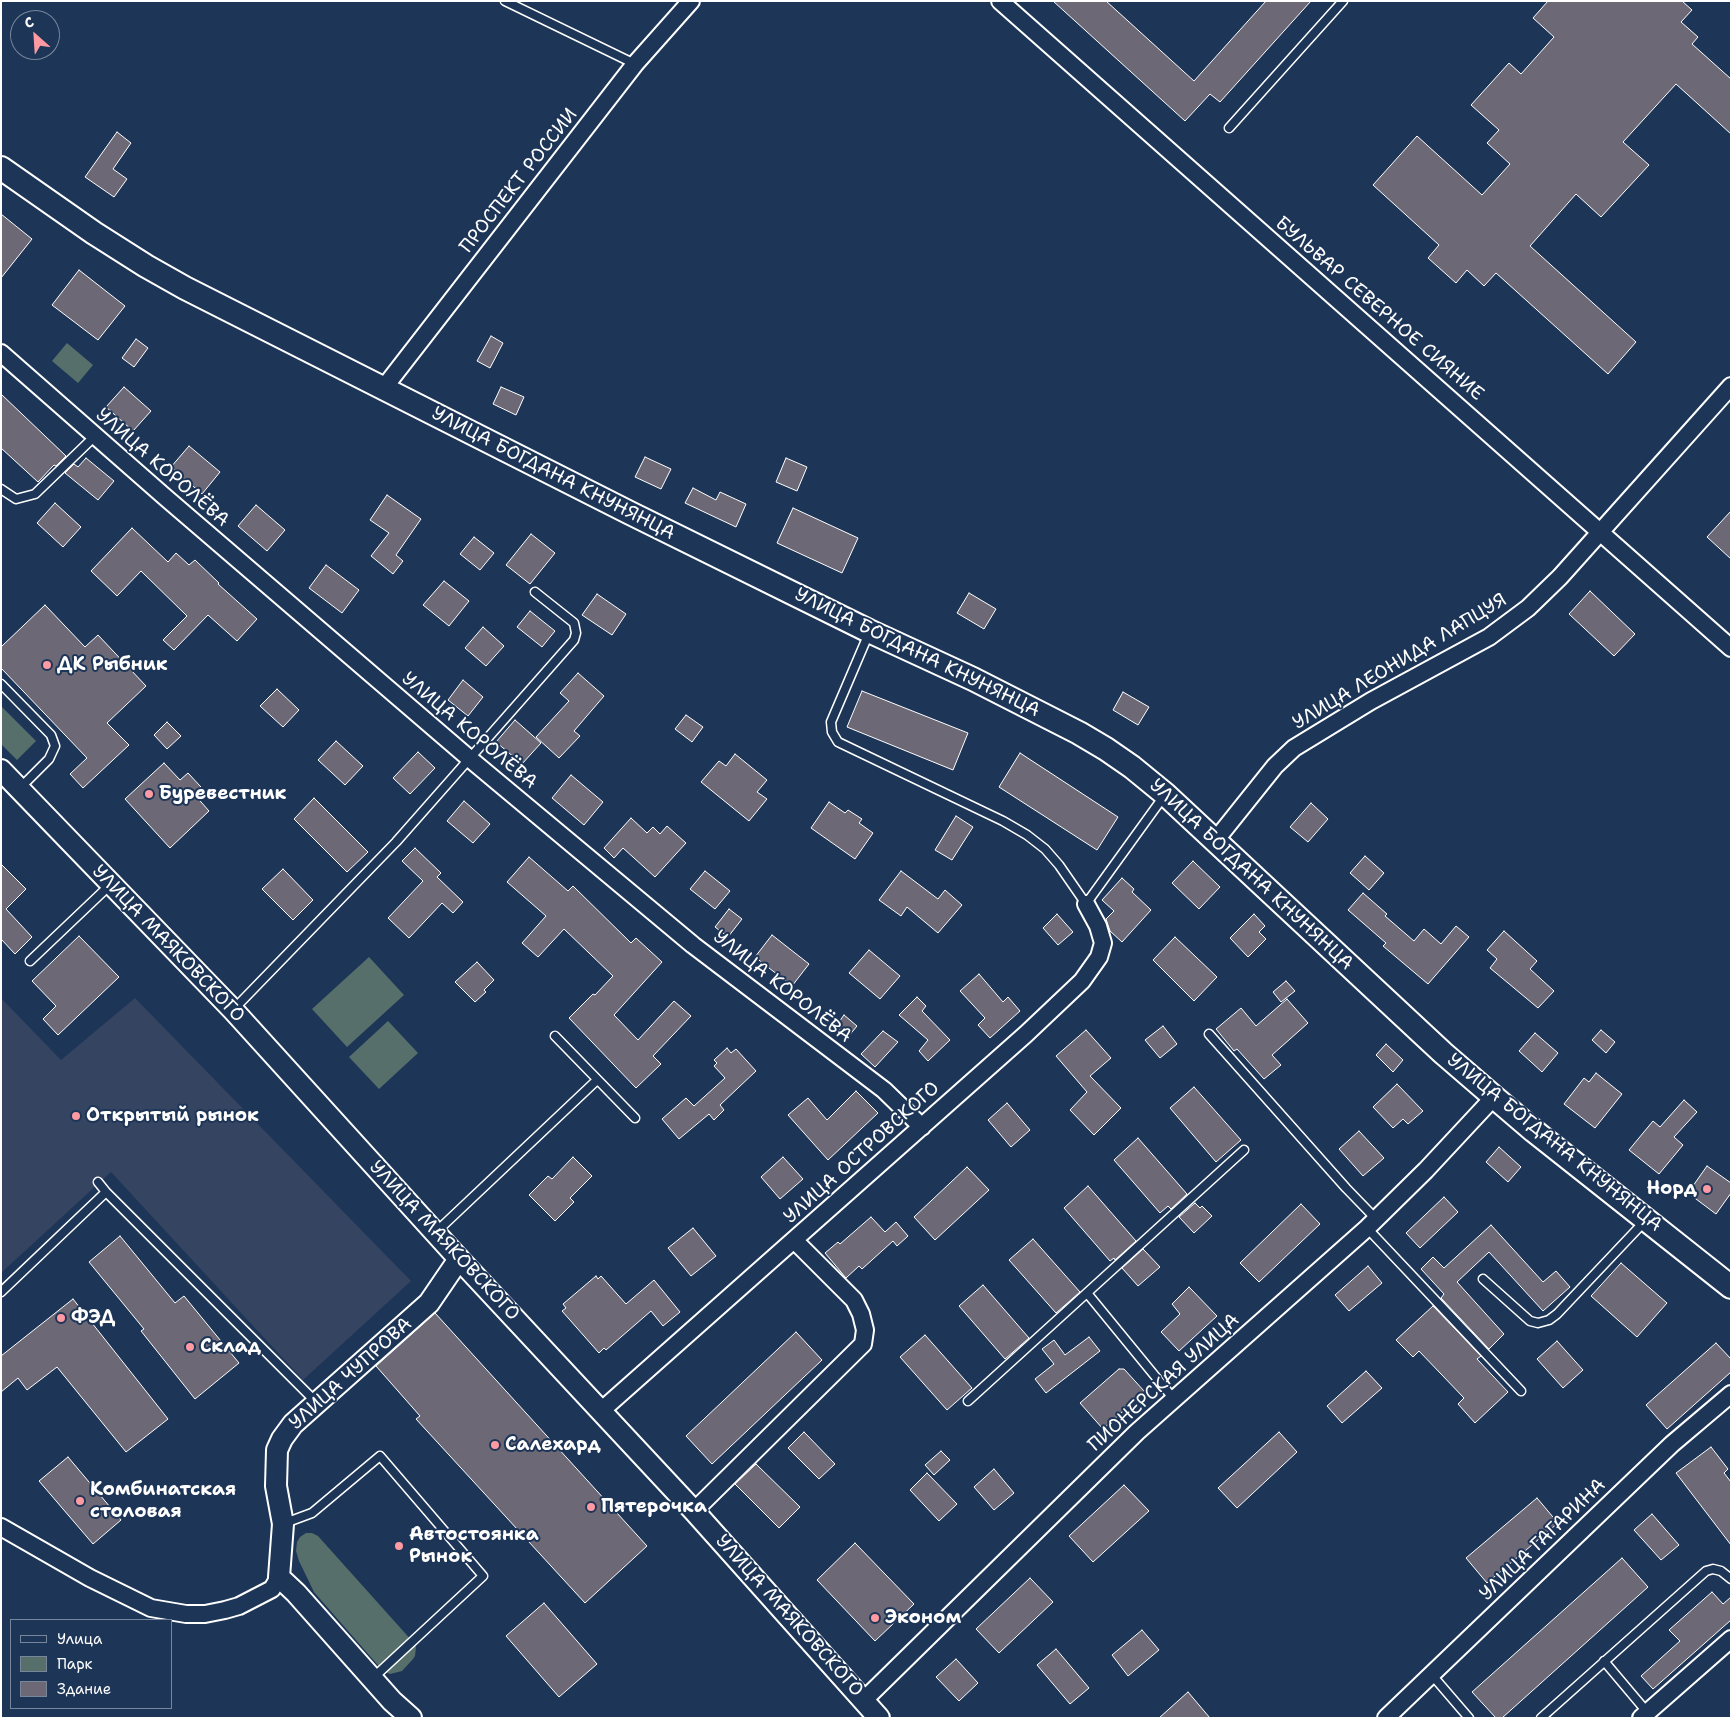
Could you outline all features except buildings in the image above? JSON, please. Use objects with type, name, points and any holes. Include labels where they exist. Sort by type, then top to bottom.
[{"type":"main road","name":"УЛИЦА БОГДАНА КНУНЯНЦА","points":[[1,168],[94,233],[185,288],[383,389],[869,631],[973,679],[1079,733],[1132,767],[1165,794],[1443,1053],[1534,1131],[1731,1286]]},
{"type":"street","name":"ПРОСПЕКТ РОССИИ","points":[[383,389],[636,64],[691,1]]},
{"type":"street","name":"БУЛЬВАР СЕВЕРНОЕ СИЯНИЕ","points":[[1000,1],[1731,648]]},
{"type":"street","name":"УЛИЦА КОРОЛЁВА","points":[[1,353],[339,648],[693,945],[884,1090],[922,1127]]},
{"type":"street","name":"УЛИЦА ЛЕОНИДА ЛАПЦУЯ","points":[[1215,841],[1276,766],[1294,748],[1371,701],[1489,637],[1528,608],[1560,577],[1731,386]]},
{"type":"street","name":"УЛИЦА МАЯКОВСКОГО","points":[[1,770],[233,1010],[435,1232],[602,1410],[880,1718]]},
{"type":"street","name":"УЛИЦА ОСТРОВСКОГО","points":[[602,1410],[922,1127],[1082,981],[1099,956],[1103,943],[1098,926],[1086,904]]},
{"type":"street","name":"ПИОНЕРСКАЯ УЛИЦА","points":[[864,1700],[1173,1398],[1372,1223],[1426,1170],[1494,1097]]},
{"type":"street","points":[[694,1511],[863,1344],[865,1330],[861,1314],[854,1300],[794,1240]]},
{"type":"street","name":"УЛИЦА ЧУПРОВА","points":[[279,1577],[283,1524],[276,1486],[275,1465],[277,1450],[282,1439],[293,1424],[318,1404],[429,1303],[459,1258]]},
{"type":"street","name":"УЛИЦА ГАГАРИНА","points":[[1386,1718],[1672,1444],[1731,1394]]},
{"type":"street","points":[[1,1526],[90,1578],[151,1608],[186,1614],[205,1614],[225,1610],[239,1606],[272,1589],[279,1577],[296,1593],[392,1701],[411,1718]]},
{"type":"street","points":[[1644,1715],[1731,1639]]},
{"type":"lane","points":[[505,1],[636,64]]},
{"type":"lane","points":[[1229,128],[1343,1]]},
{"type":"lane","points":[[1,489],[16,499],[35,494],[94,436]]},
{"type":"lane","points":[[233,1010],[396,842],[574,640],[576,633],[574,623],[535,592]]},
{"type":"lane","points":[[869,631],[831,722],[832,732],[838,742],[1003,821],[1027,835],[1045,849],[1059,865],[1086,904],[1165,794]]},
{"type":"lane","points":[[1,684],[51,735],[55,746],[49,759],[19,788]]},
{"type":"lane","points":[[30,960],[111,884]]},
{"type":"lane","points":[[1209,1034],[1339,1181],[1372,1223],[1521,1391]]},
{"type":"lane","points":[[556,1036],[635,1118]]},
{"type":"lane","points":[[435,1232],[597,1080]]},
{"type":"lane","points":[[968,1401],[1244,1150]]},
{"type":"lane","points":[[98,1182],[318,1404]]},
{"type":"lane","points":[[1,1292],[106,1192]]},
{"type":"lane","points":[[1483,1279],[1530,1321],[1538,1323],[1548,1320],[1558,1314],[1646,1219]]},
{"type":"lane","points":[[1087,1293],[1173,1398]]},
{"type":"lane","points":[[283,1524],[312,1513],[380,1456],[483,1576],[372,1679]]},
{"type":"lane","points":[[1541,1718],[1706,1571],[1713,1569],[1721,1571],[1731,1580]]},
{"type":"lane","points":[[1604,1662],[1644,1715]]},
{"type":"lane","points":[[1432,1675],[1469,1718]]},
{"type":"shaded area","points":[[1,998],[61,1060],[135,998],[411,1281],[303,1380],[111,1172],[1,1273]]},
{"type":"green space","points":[[67,343],[93,365],[78,383],[52,361]]},
{"type":"green space","points":[[1,706],[36,741],[17,760],[1,744]]},
{"type":"green space","points":[[369,957],[404,995],[347,1047],[312,1009]]},
{"type":"green space","points":[[388,1021],[418,1053],[379,1089],[349,1057]]},
{"type":"green space","points":[[306,1533],[318,1536],[413,1642],[416,1647],[415,1656],[402,1671],[390,1674],[383,1671],[314,1592],[296,1551],[297,1542]]},
{"type":"place","name":"ДК Рыбник","points":[[47,665]]},
{"type":"place","name":"Буревестник","points":[[149,794]]},
{"type":"place","name":"Открытый рынок","points":[[76,1116]]},
{"type":"place","name":"Норд","points":[[1707,1189]]},
{"type":"place","name":"ФЭД","points":[[61,1318]]},
{"type":"place","name":"Склад","points":[[190,1347]]},
{"type":"place","name":"Салехард","points":[[495,1445]]},
{"type":"place","name":"Комбинатская столовая","points":[[80,1501]]},
{"type":"place","name":"Пятерочка","points":[[591,1507]]},
{"type":"place","name":"Автостоянка Рынок","points":[[399,1546]]},
{"type":"place","name":"Эконом","points":[[875,1618]]}]
